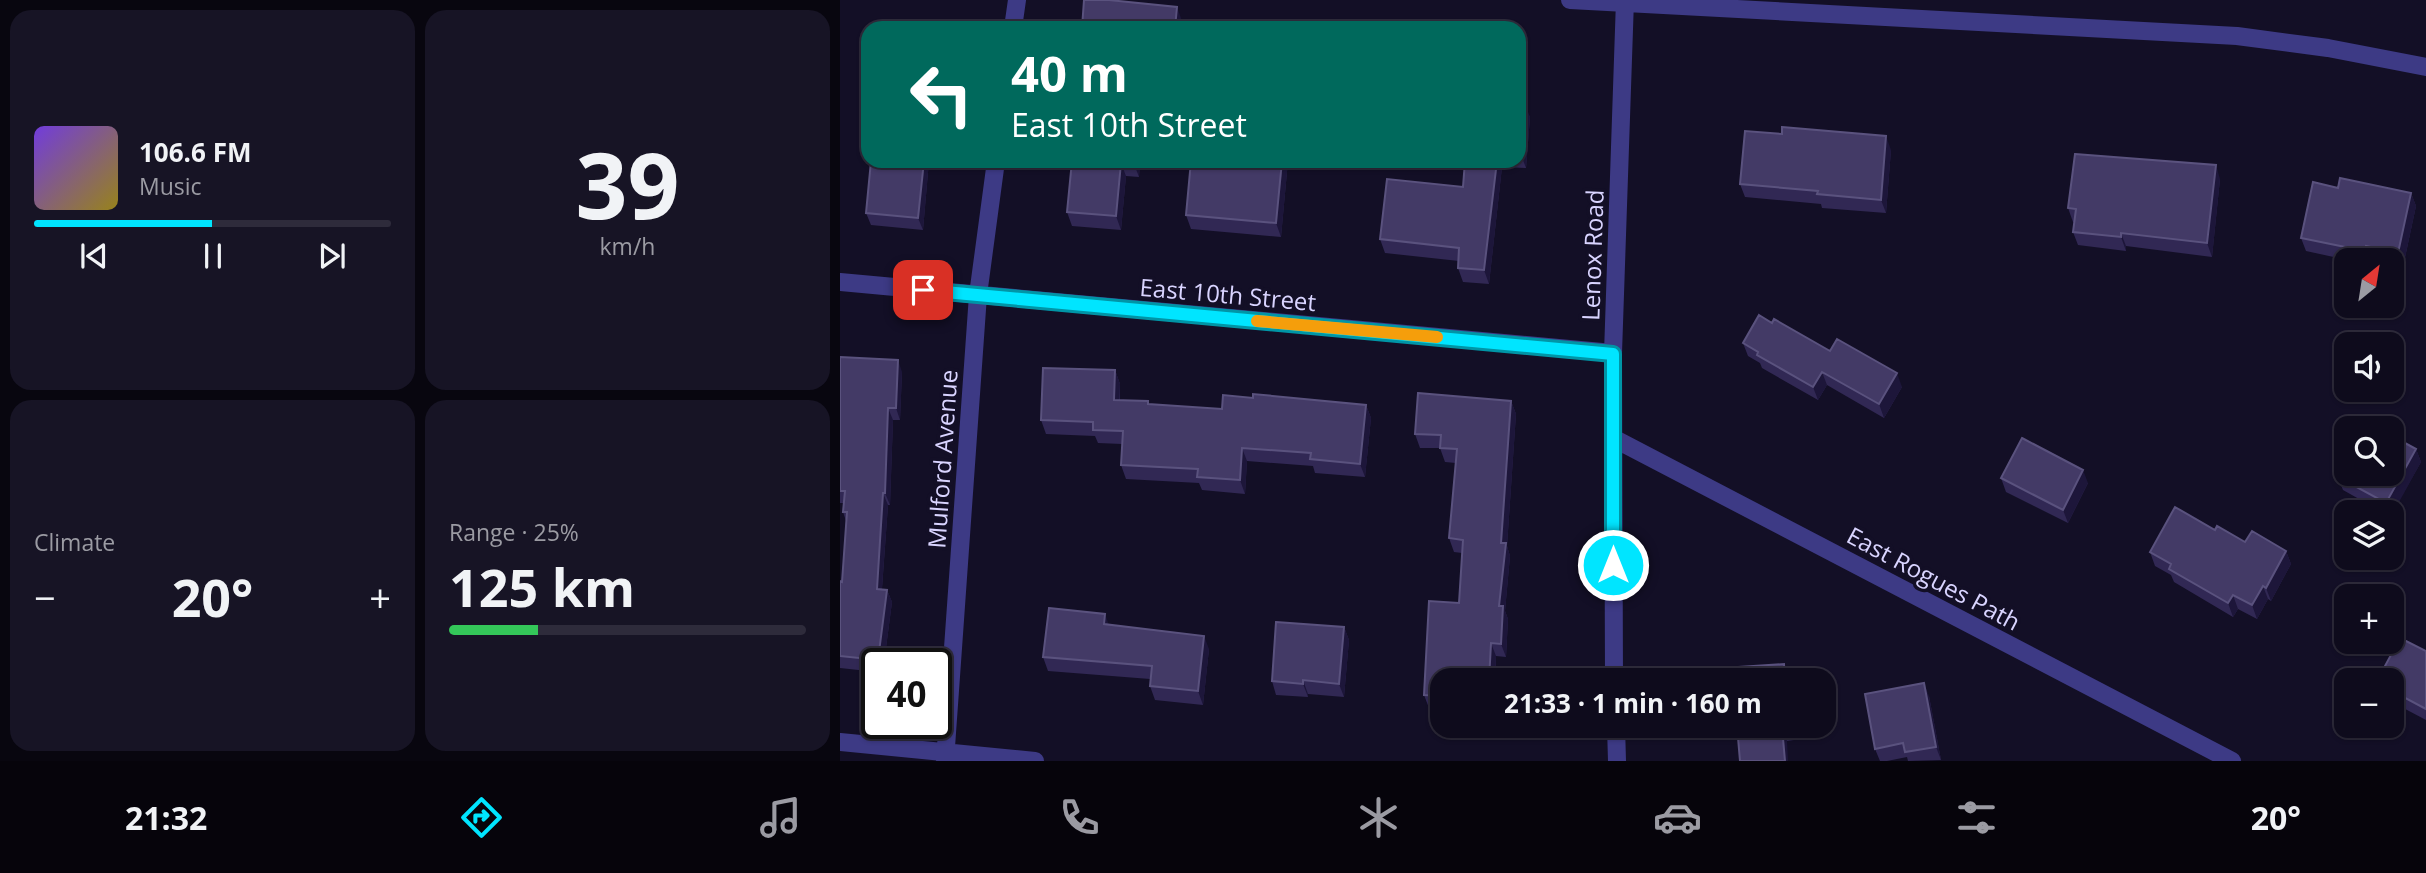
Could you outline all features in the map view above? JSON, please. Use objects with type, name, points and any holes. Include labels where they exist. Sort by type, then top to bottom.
[{"type":"street","points":[[1014,21],[1017,0]]},
{"type":"street","points":[[1570,0],[2237,36],[2328,48],[2426,67]]},
{"type":"street","name":"Lenox Road","points":[[1614,668],[1613,354],[1625,2]]},
{"type":"street","name":"Mulford Avenue","points":[[946,756],[978,295],[995,168]]},
{"type":"street","name":"East 10th Street","points":[[840,282],[1613,354]]},
{"type":"street","name":"East Rogues Path","points":[[1613,438],[2232,761]]},
{"type":"street","points":[[1616,738],[1617,761]]},
{"type":"street","points":[[840,742],[946,756],[1035,761]]},
{"type":"building","points":[[1084,0],[1177,7],[1176,21],[1082,21]]},
{"type":"building","points":[[1782,127],[1886,136],[1881,200],[1740,184],[1745,131],[1782,134]]},
{"type":"building","points":[[2075,154],[2216,165],[2207,243],[2121,233],[2121,237],[2073,232],[2076,209],[2068,208]]},
{"type":"building","points":[[870,168],[923,168],[918,218],[866,213]]},
{"type":"building","points":[[1071,168],[1121,168],[1116,216],[1067,212]]},
{"type":"building","points":[[1190,168],[1281,168],[1276,223],[1186,215]]},
{"type":"building","points":[[1464,168],[1496,168],[1484,270],[1458,268],[1459,248],[1380,239],[1387,179],[1463,187]]},
{"type":"building","points":[[2340,178],[2411,193],[2399,248],[2350,248],[2301,238],[2313,182],[2338,188]]},
{"type":"building","points":[[1759,315],[1772,323],[1774,319],[1830,351],[1837,339],[1897,373],[1879,404],[1822,372],[1813,387],[1757,355],[1758,352],[1743,343]]},
{"type":"building","points":[[840,357],[898,360],[896,408],[888,408],[885,493],[877,589],[887,590],[880,648],[861,648],[861,658],[840,656],[840,581],[842,582],[847,512],[843,512],[845,491],[840,491]]},
{"type":"building","points":[[1043,368],[1115,370],[1114,400],[1148,401],[1148,404],[1222,409],[1223,395],[1253,398],[1253,394],[1366,405],[1360,464],[1310,459],[1311,453],[1242,448],[1240,480],[1197,477],[1198,469],[1121,465],[1123,431],[1093,430],[1093,422],[1041,420]]},
{"type":"building","points":[[1418,393],[1511,401],[1501,543],[1506,543],[1499,606],[1503,606],[1501,644],[1491,643],[1490,668],[1430,668],[1430,695],[1424,695],[1429,601],[1459,603],[1463,540],[1449,538],[1457,449],[1440,448],[1441,435],[1415,434]]},
{"type":"building","points":[[2022,438],[2083,470],[2063,510],[2001,478]]},
{"type":"building","points":[[2404,442],[2416,449],[2404,471]]},
{"type":"building","points":[[2355,486],[2395,486],[2388,500],[2380,500]]},
{"type":"building","points":[[2175,507],[2215,530],[2217,526],[2245,542],[2252,531],[2286,551],[2266,588],[2263,586],[2252,605],[2233,595],[2228,603],[2169,569],[2171,564],[2150,552]]},
{"type":"building","points":[[1049,608],[1105,614],[1104,624],[1204,636],[1198,691],[1150,686],[1152,666],[1043,657]]},
{"type":"building","points":[[1276,622],[1344,627],[1339,684],[1303,680],[1303,684],[1272,681]]},
{"type":"building","points":[[2404,640],[2426,651],[2426,709],[2404,697],[2404,668],[2384,668],[2391,654],[2404,654]]},
{"type":"building","points":[[1784,664],[1784,668],[1739,668]]},
{"type":"building","points":[[1924,683],[1936,747],[1905,752],[1903,743],[1875,749],[1865,694]]},
{"type":"building","points":[[1738,738],[1783,738],[1785,761],[1740,761]]},
{"type":"slow traffic","points":[[1257,321],[1437,337]]},
{"type":"route","points":[[923,290],[1613,354],[1613,565]]}]
